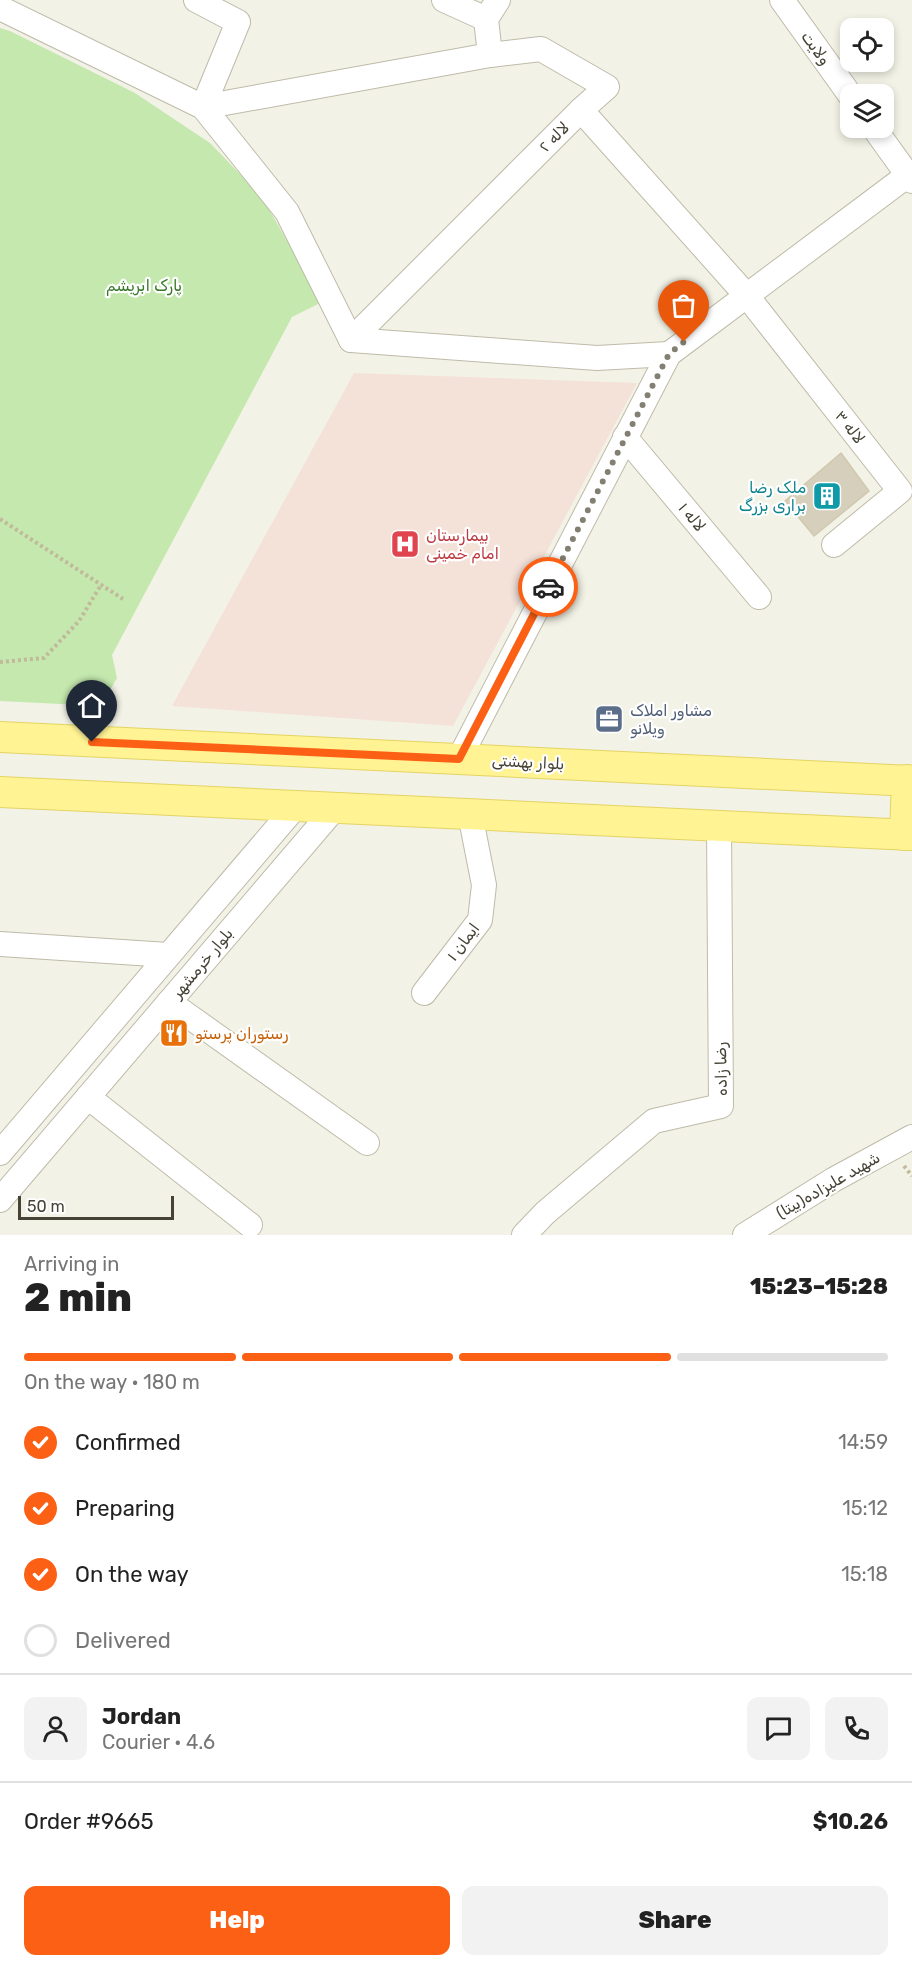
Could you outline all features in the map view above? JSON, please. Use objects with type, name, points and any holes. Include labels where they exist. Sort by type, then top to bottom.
[{"type":"main road","name":"بلوار بهشتی","points":[[0,737],[910,781]]},
{"type":"main road","points":[[0,792],[908,835],[910,781]]},
{"type":"street","points":[[196,0],[238,22],[202,107]]},
{"type":"street","points":[[444,0],[492,10],[490,55]]},
{"type":"street","name":"ولایت","points":[[782,0],[842,84]]},
{"type":"street","points":[[0,8],[202,107],[287,212],[351,340],[597,358],[669,354]]},
{"type":"street","points":[[202,107],[490,55],[542,49],[607,87],[581,110]]},
{"type":"street","name":"لاله ۲","points":[[351,340],[581,110],[747,296]]},
{"type":"street","points":[[459,759],[669,354],[911,176],[882,138]]},
{"type":"street","name":"لاله ۳","points":[[747,296],[900,491],[834,546]]},
{"type":"street","name":"لاله ۱","points":[[625,437],[759,597]]},
{"type":"street","name":"بلوار خرمشهر","points":[[0,1153],[296,806]]},
{"type":"street","name":"بلوار خرمشهر","points":[[0,1200],[334,808]]},
{"type":"street","name":"ایمان ۱","points":[[424,993],[480,920],[484,885],[470,814]]},
{"type":"street","name":"رضا زاده","points":[[524,1235],[545,1213],[654,1121],[721,1106],[719,826]]},
{"type":"street","points":[[0,944],[168,955]]},
{"type":"street","points":[[169,1002],[366,1143]]},
{"type":"street","points":[[87,1097],[250,1225]]},
{"type":"street","name":"شهید علیزاده(بیتا)","points":[[745,1235],[833,1180],[912,1137]]},
{"type":"path","points":[[0,519],[123,599]]},
{"type":"path","points":[[0,662],[44,658],[79,621],[101,585]]},
{"type":"shaded area","name":"بیمارستان امام خمینی","points":[[354,373],[637,383],[453,726],[172,706]]},
{"type":"green space","name":"پارک ابریشم","points":[[0,28],[135,93],[210,143],[262,197],[322,302],[292,317],[112,655],[117,678],[101,706],[0,701]]},
{"type":"building","name":"ملک رضا براری بزرگ","points":[[841,453],[869,491],[814,536],[785,501]]},
{"type":"way so far","points":[[548,587],[669,354],[684,342]]},
{"type":"place","name":"ملک رضا براری بزرگ","points":[[827,496]]},
{"type":"place","name":"بیمارستان امام خمینی","points":[[405,544]]},
{"type":"place","name":"مشاور املاک ویلانو","points":[[609,719]]},
{"type":"place","name":"رستوران پرستو","points":[[174,1033]]},
{"type":"route","points":[[92,742],[459,759],[548,587]]}]
